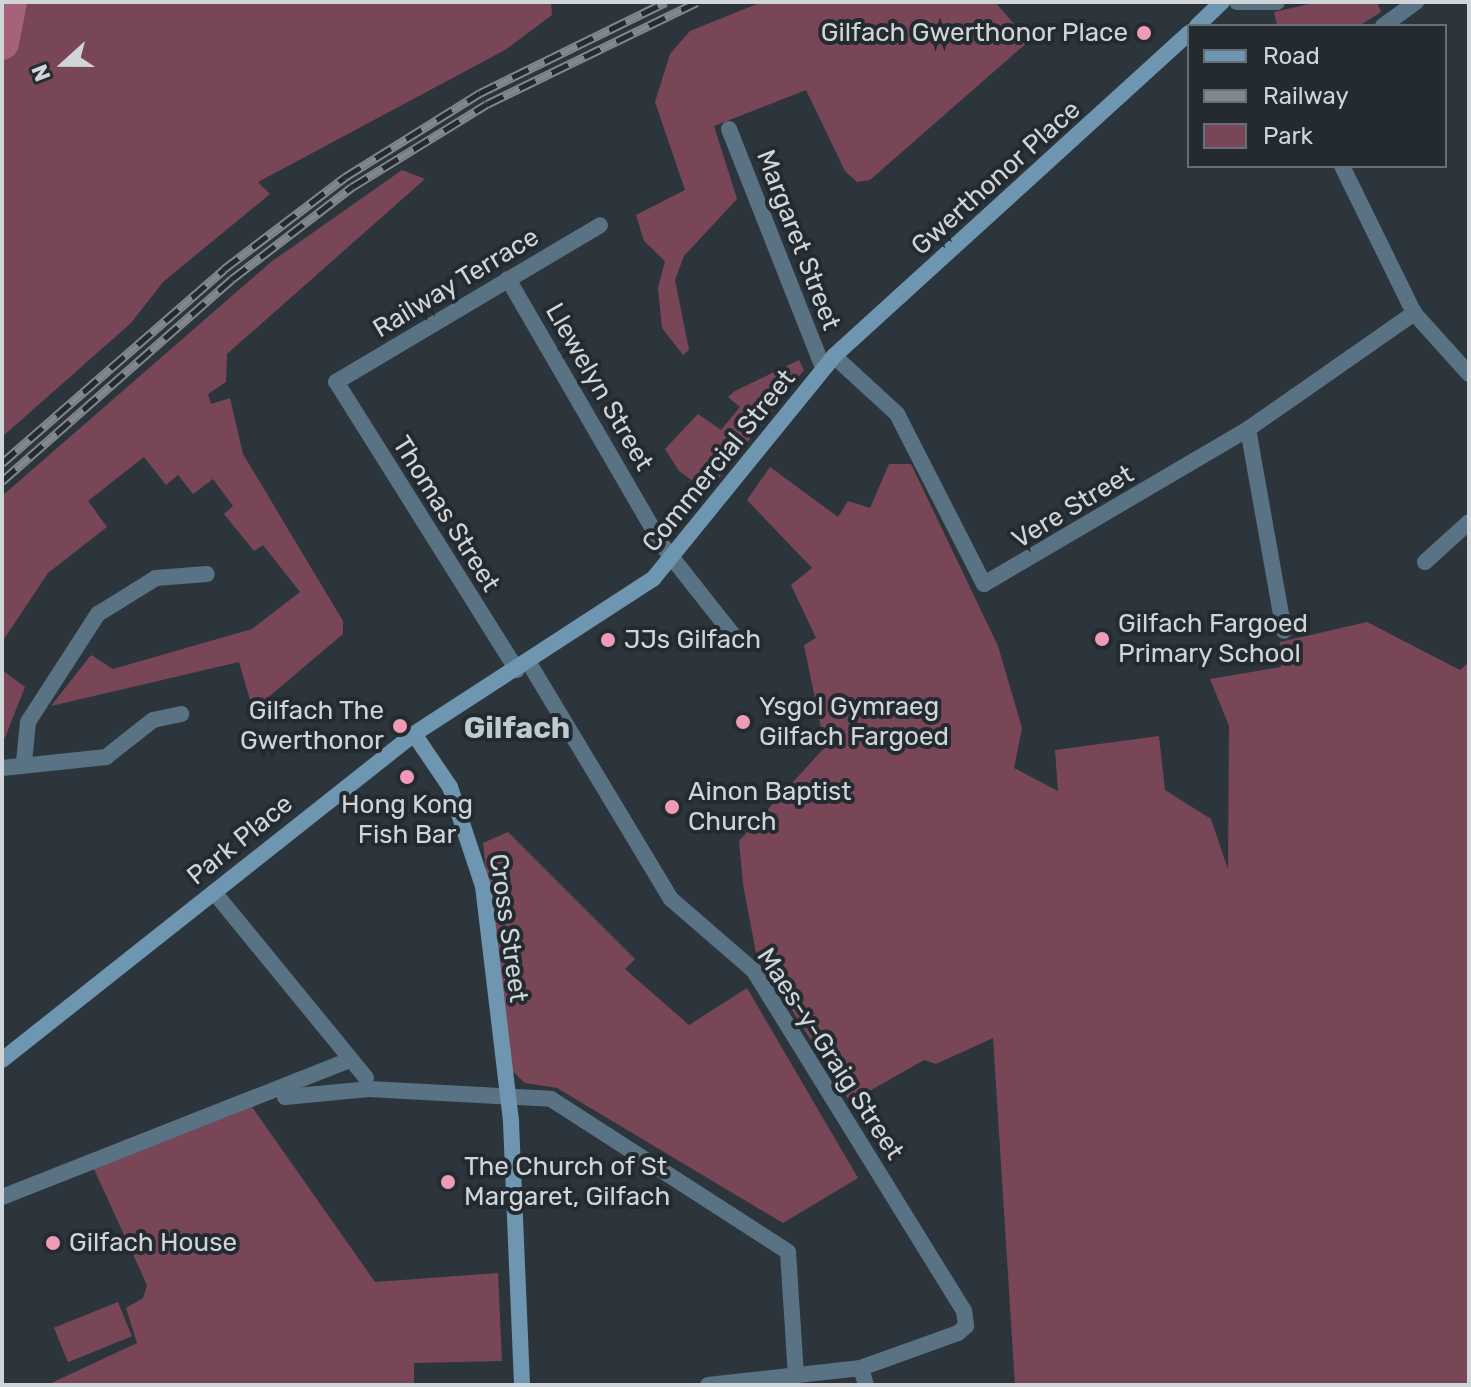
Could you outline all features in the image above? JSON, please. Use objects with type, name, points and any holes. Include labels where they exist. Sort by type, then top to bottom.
[{"type":"street","points":[[1199,24],[1222,2]]},
{"type":"street","points":[[1237,2],[1277,2]]},
{"type":"street","points":[[1386,24],[1416,2]]},
{"type":"street","name":"Gwerthonor Place","points":[[828,362],[1187,35]]},
{"type":"street","name":"Margaret Street","points":[[729,129],[828,362]]},
{"type":"street","points":[[1343,168],[1414,313],[1469,374]]},
{"type":"street","name":"Railway Terrace","points":[[336,382],[600,225]]},
{"type":"street","name":"Llewelyn Street","points":[[508,279],[674,560],[733,635]]},
{"type":"street","name":"Vere Street","points":[[828,362],[897,414],[984,584],[1248,429],[1414,313]]},
{"type":"street","name":"Commercial Street","points":[[523,667],[674,560],[828,362]]},
{"type":"street","name":"Thomas Street","points":[[336,382],[523,667]]},
{"type":"street","points":[[1248,429],[1284,631]]},
{"type":"street","points":[[1425,562],[1469,522]]},
{"type":"street","points":[[24,762],[28,722],[98,614],[156,578],[207,574]]},
{"type":"street","name":"Park Place","points":[[2,1060],[414,734],[523,667]]},
{"type":"street","name":"Maes-y-Graig Street","points":[[523,667],[671,899],[754,971],[966,1326],[864,1377]]},
{"type":"street","points":[[2,768],[24,762],[106,757],[153,720],[181,714]]},
{"type":"street","name":"Cross Street","points":[[414,734],[450,787],[483,886],[506,1094],[522,1385]]},
{"type":"street","points":[[214,892],[347,1061],[366,1078]]},
{"type":"street","points":[[2,1197],[347,1061]]},
{"type":"street","points":[[285,1097],[369,1089],[506,1094],[551,1099],[773,1237],[788,1252],[796,1376]]},
{"type":"street","points":[[708,1385],[796,1376],[864,1377]]},
{"type":"green space","points":[[2,2],[551,2],[552,15],[505,50],[258,182],[270,194],[163,282],[131,323],[2,437]]},
{"type":"green space","points":[[762,2],[995,2],[1029,41],[870,180],[857,182],[845,171],[806,90],[714,126],[737,199],[684,256],[675,280],[689,350],[683,355],[662,328],[658,288],[665,261],[644,241],[636,215],[685,190],[655,102],[670,54],[690,31]]},
{"type":"green space","points":[[1318,2],[1377,2],[1381,12],[1362,24],[1277,24],[1274,12]]},
{"type":"green space","points":[[402,170],[425,179],[227,354],[226,382],[208,394],[211,404],[230,398],[243,454],[343,621],[343,634],[253,710],[239,662],[51,706],[91,655],[113,669],[252,629],[300,592],[263,545],[254,551],[224,514],[233,506],[213,479],[193,494],[178,475],[166,485],[144,457],[88,501],[107,527],[48,573],[2,642],[2,496],[271,262]]},
{"type":"green space","points":[[799,360],[804,370],[708,492],[679,471],[665,449],[698,414],[721,430],[740,407],[728,397]]},
{"type":"green space","points":[[889,464],[911,464],[998,646],[1022,728],[1014,768],[1058,791],[1055,750],[1159,736],[1165,790],[1211,819],[1228,869],[1229,726],[1210,679],[1281,667],[1280,642],[1367,622],[1460,670],[1469,662],[1469,1385],[1015,1385],[993,1038],[936,1064],[924,1060],[850,1102],[756,953],[743,884],[739,841],[825,747],[804,645],[816,638],[791,585],[812,568],[747,500],[770,467],[838,517],[848,501],[870,508]]},
{"type":"green space","points":[[2,670],[25,687],[2,745]]},
{"type":"green space","points":[[508,832],[635,959],[625,969],[689,1025],[747,988],[858,1178],[783,1223],[557,1088],[525,1083],[508,1067],[483,843]]},
{"type":"green space","points":[[252,1107],[375,1282],[498,1273],[502,1361],[414,1363],[414,1385],[47,1385],[137,1343],[126,1308],[143,1298],[147,1285],[94,1169]]},
{"type":"green space","points":[[118,1302],[132,1336],[68,1362],[54,1328]]},
{"type":"waterway","points":[[2,43],[10,2]]},
{"type":"railway","points":[[2,463],[224,269],[345,177],[480,93],[666,2]]},
{"type":"railway","points":[[2,481],[232,279],[352,187],[487,104],[697,2]]},
{"type":"place","name":"Gilfach Gwerthonor Place","points":[[1144,33]]},
{"type":"place","name":"Gilfach Fargoed Primary School","points":[[1102,639]]},
{"type":"place","name":"JJs Gilfach","points":[[608,640]]},
{"type":"place","name":"Ysgol Gymraeg Gilfach Fargoed","points":[[743,722]]},
{"type":"place","name":"Gilfach The Gwerthonor","points":[[400,726]]},
{"type":"place","name":"Hong Kong Fish Bar","points":[[407,777]]},
{"type":"place","name":"Ainon Baptist Church","points":[[672,807]]},
{"type":"place","name":"The Church of St Margaret, Gilfach","points":[[448,1182]]},
{"type":"place","name":"Gilfach House","points":[[53,1243]]},
{"type":"district","name":"Gilfach","points":[[517,728]]}]
